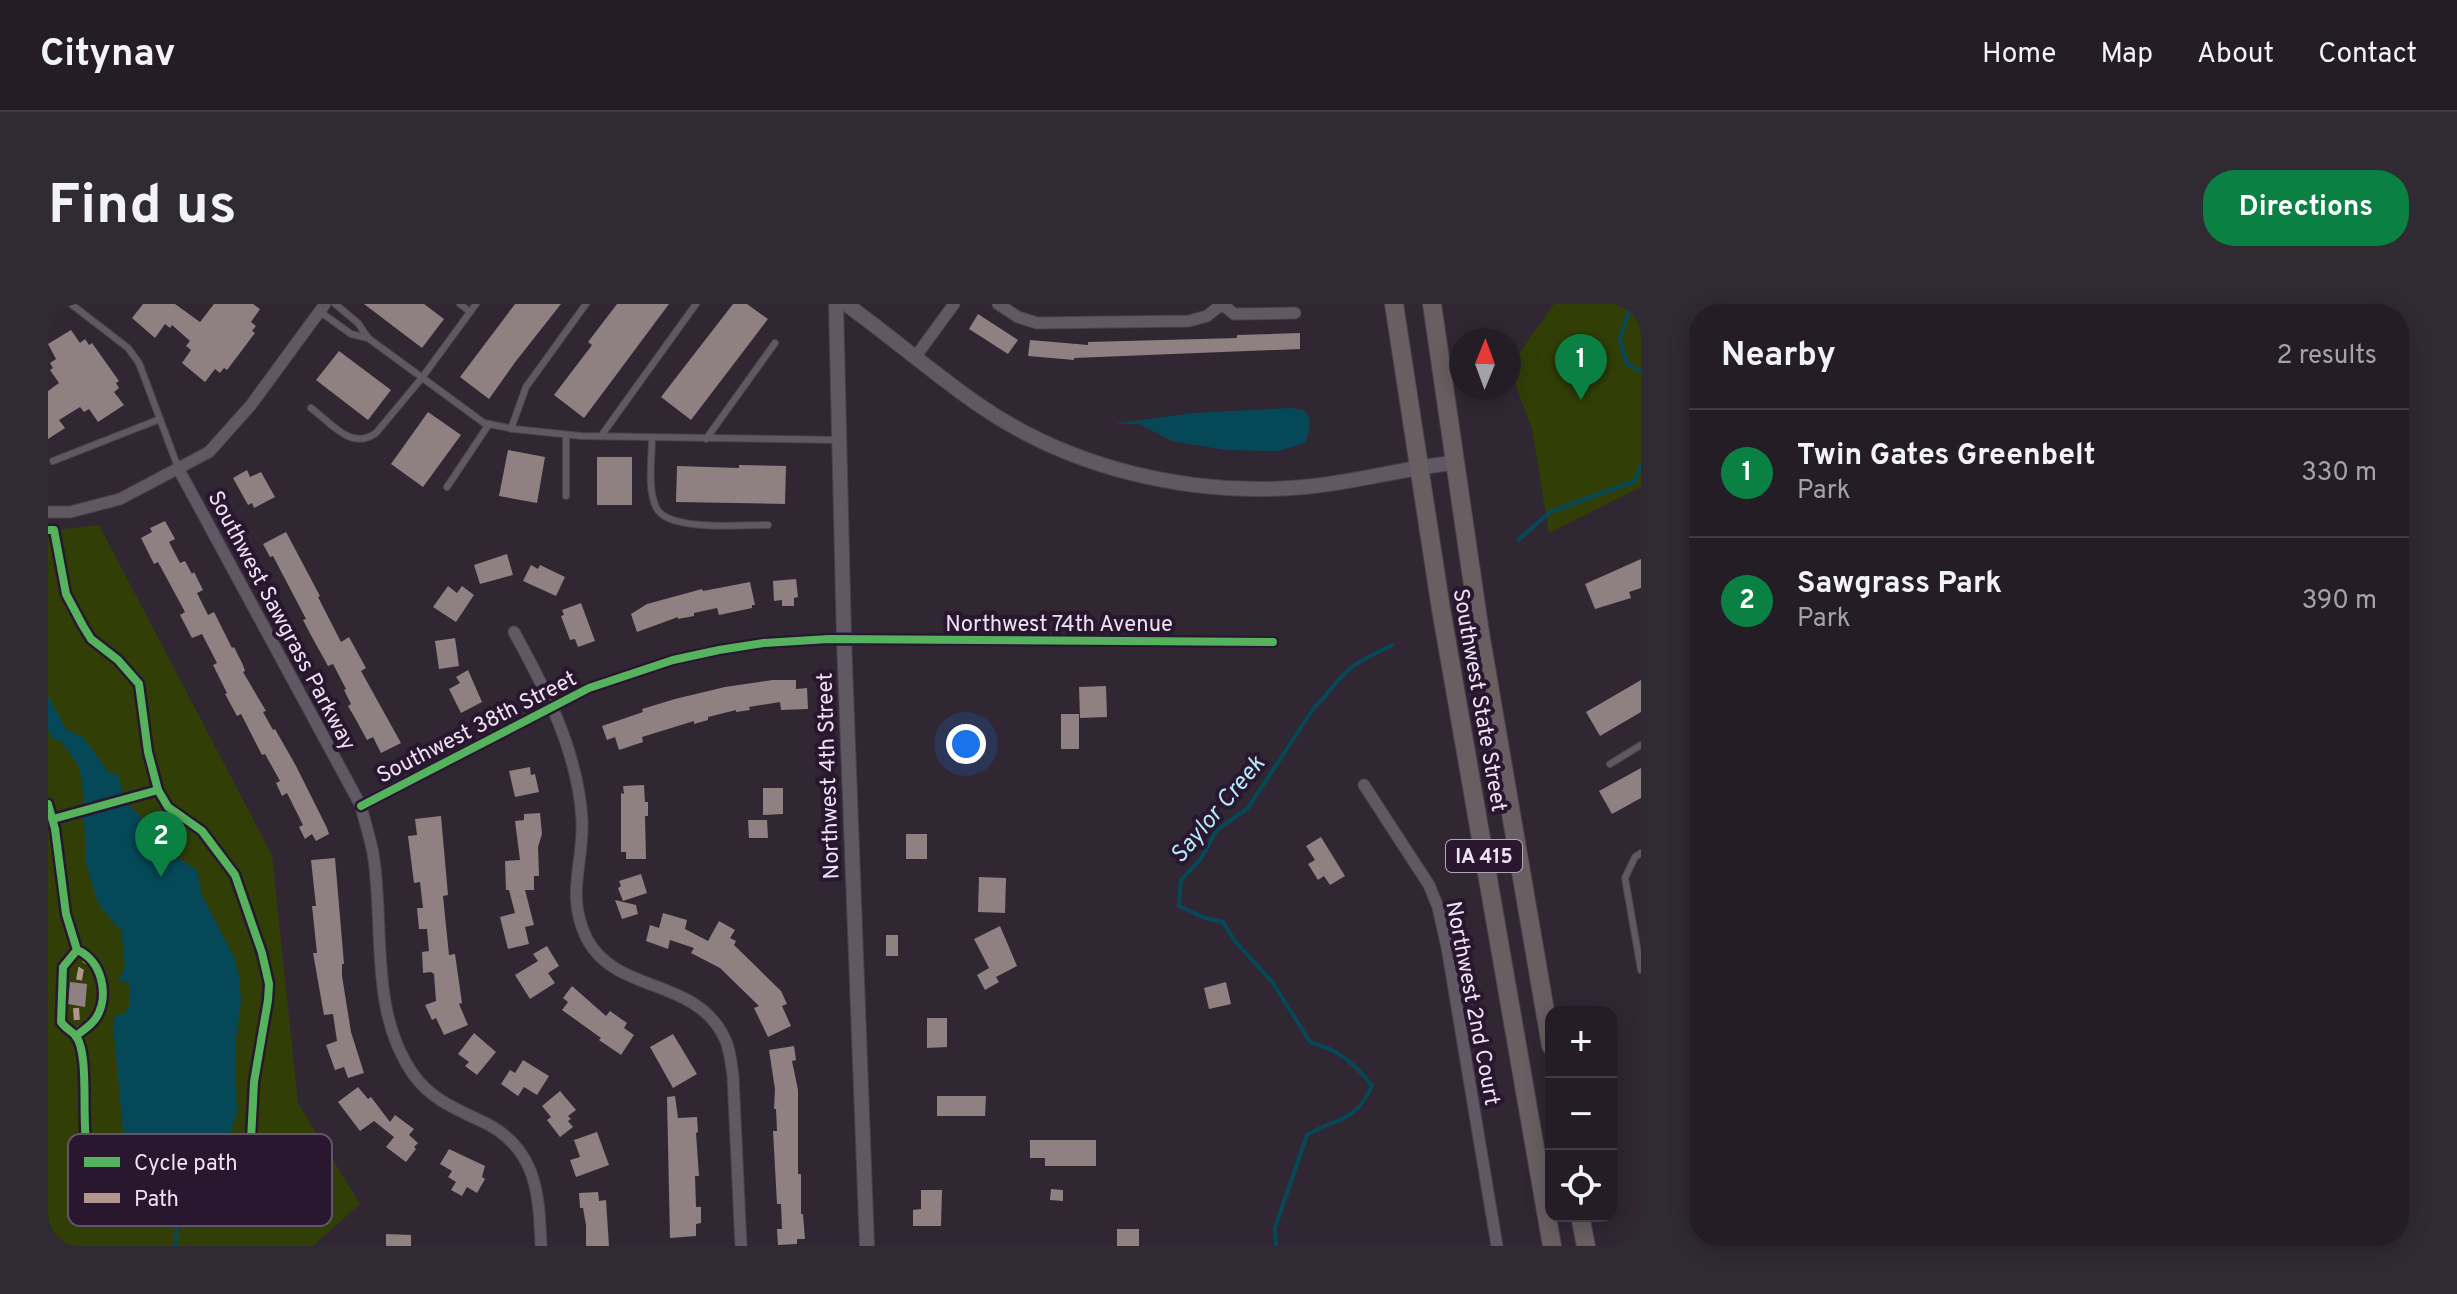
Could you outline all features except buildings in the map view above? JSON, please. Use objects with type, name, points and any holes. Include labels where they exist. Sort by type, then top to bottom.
[{"type":"main road","name":"Southwest State Street","points":[[1394,304],[1443,624],[1552,1246]]},
{"type":"main road","name":"Southwest State Street","points":[[1432,304],[1453,463],[1545,1010]]},
{"type":"main road","points":[[1581,1222],[1586,1246]]},
{"type":"street","name":"Northwest 4th Street","points":[[836,304],[844,639],[867,1246]]},
{"type":"street","points":[[846,304],[978,404],[1026,433],[1077,456],[1131,474],[1184,484],[1254,490],[1305,487],[1453,463]]},
{"type":"street","points":[[916,356],[954,304]]},
{"type":"street","points":[[998,304],[1018,317],[1037,323],[1189,321],[1207,316],[1222,304],[1234,314],[1295,313]]},
{"type":"street","points":[[48,512],[70,512],[120,499],[209,452],[251,405],[322,308]]},
{"type":"street","name":"Southwest Sawgrass Parkway","points":[[179,470],[361,806],[374,857],[385,999],[399,1052],[415,1077],[438,1099],[455,1110],[481,1120],[514,1143],[536,1182],[541,1246]]},
{"type":"street","points":[[514,632],[538,675],[563,733],[578,788],[582,843],[575,895],[580,923],[589,943],[620,971],[690,999],[710,1016],[723,1035],[733,1076],[741,1246]]},
{"type":"street","name":"Northwest 74th Avenue","points":[[844,639],[1273,642]]},
{"type":"street","name":"Southwest 38th Street","points":[[361,806],[551,706],[631,673],[704,653],[764,643],[844,639]]},
{"type":"street","name":"Northwest 2nd Court","points":[[1364,785],[1429,885],[1438,907],[1497,1246]]},
{"type":"lane","points":[[48,309],[53,304]]},
{"type":"lane","points":[[71,304],[128,348],[148,381],[179,470]]},
{"type":"lane","points":[[335,304],[358,323],[368,338],[421,379],[489,424],[566,435],[839,440]]},
{"type":"lane","points":[[460,304],[470,312]]},
{"type":"lane","points":[[311,408],[346,436],[358,441],[369,438],[421,379],[476,304]]},
{"type":"lane","points":[[511,429],[526,387],[586,304]]},
{"type":"lane","points":[[601,436],[696,304]]},
{"type":"lane","points":[[322,308],[351,334],[368,338]]},
{"type":"lane","points":[[706,439],[775,343]]},
{"type":"lane","points":[[53,461],[160,419]]},
{"type":"lane","points":[[447,487],[489,424]]},
{"type":"lane","points":[[566,435],[566,496]]},
{"type":"lane","points":[[652,438],[652,494],[656,510],[667,519],[686,524],[768,525]]},
{"type":"lane","points":[[1610,764],[1641,745]]},
{"type":"lane","points":[[1641,853],[1635,857],[1625,878],[1641,970]]},
{"type":"green space","points":[[1554,304],[1641,304],[1641,487],[1549,533],[1532,429],[1521,399],[1521,350]]},
{"type":"green space","points":[[99,525],[272,855],[298,1103],[317,1134],[68,1134],[68,1226],[332,1226],[332,1158],[360,1204],[313,1246],[48,1246],[48,531]]},
{"type":"water","points":[[1304,410],[1307,414],[1310,422],[1308,434],[1305,443],[1278,451],[1226,450],[1172,441],[1139,424],[1113,424],[1193,413]]},
{"type":"water","points":[[48,696],[66,729],[84,738],[108,772],[118,775],[125,802],[139,814],[145,826],[171,853],[197,870],[201,893],[234,957],[239,977],[241,1001],[235,1049],[237,1114],[229,1134],[125,1134],[123,1130],[113,1026],[115,1015],[124,1014],[129,1006],[129,983],[119,981],[125,965],[121,930],[101,908],[86,862],[82,779],[77,764],[62,742],[52,738],[48,730]]},
{"type":"waterway","name":"Saylor Creek","points":[[1631,304],[1620,339],[1627,364],[1641,371]]},
{"type":"waterway","name":"Saylor Creek","points":[[1518,540],[1550,512],[1635,481],[1641,465]]},
{"type":"waterway","name":"Saylor Creek","points":[[1276,1246],[1275,1228],[1307,1135],[1352,1113],[1372,1086],[1345,1058],[1310,1042],[1273,983],[1234,940],[1223,922],[1179,906],[1181,880],[1200,860],[1217,830],[1248,808],[1313,709],[1357,664],[1392,645]]},
{"type":"waterway","points":[[176,1226],[176,1246]]},
{"type":"marked path","points":[[79,980],[81,969],[89,957]]},
{"type":"marked path","points":[[76,1008],[77,1022],[82,1031]]},
{"type":"cycle path","points":[[48,530],[54,530],[66,594],[83,626],[91,639],[118,660],[139,684],[148,752],[158,790],[168,807],[202,831],[235,875],[262,953],[269,984],[254,1082],[251,1134]]},
{"type":"cycle path","points":[[361,806],[589,688],[673,660],[719,650],[764,643],[829,639],[1273,642]]},
{"type":"cycle path","points":[[53,819],[158,790]]},
{"type":"cycle path","points":[[48,804],[55,829],[66,914],[77,950],[63,967],[61,1022],[75,1035],[83,1057],[85,1134]]},
{"type":"cycle path","points":[[76,1036],[96,1018],[103,989],[98,970],[86,955],[77,950]]},
{"type":"place","name":"Twin Gates Greenbelt","points":[[1581,400]]},
{"type":"place","name":"Sawgrass Park","points":[[161,877]]}]
